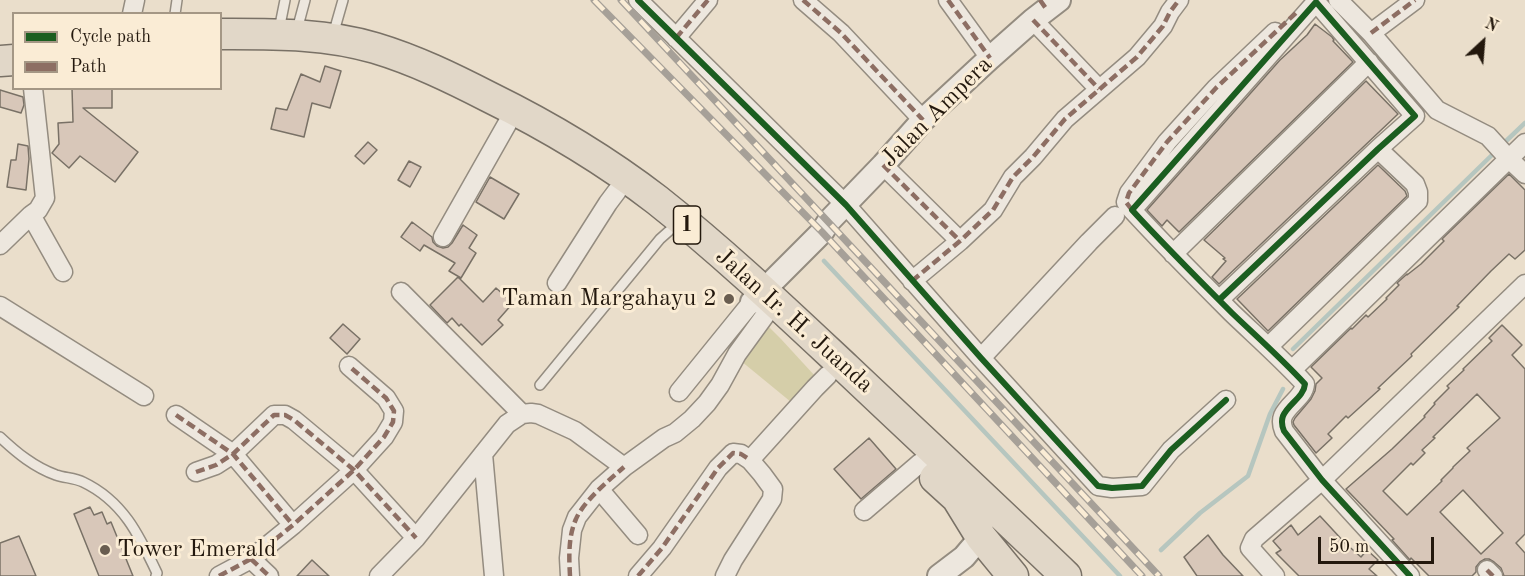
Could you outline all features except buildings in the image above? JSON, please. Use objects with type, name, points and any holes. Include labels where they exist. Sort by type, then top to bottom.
[{"type":"highway","name":"Jalan Ir. H. Juanda","points":[[222,34],[284,39],[332,39],[373,48],[452,78],[569,140],[656,200],[760,302],[922,452],[957,498],[973,547],[1013,576]]},
{"type":"highway","name":"Jalan Ir. H. Juanda","points":[[222,48],[284,39],[310,52],[351,59],[405,75],[455,97],[560,155],[617,191],[729,281],[760,302],[828,375],[922,452],[1066,576]]},
{"type":"highway","name":"1","points":[[922,452],[1046,576]]},
{"type":"highway","name":"1","points":[[957,498],[1037,576]]},
{"type":"street","points":[[638,0],[846,205],[1098,486],[1112,488],[1142,486],[1172,450],[1226,400]]},
{"type":"street","points":[[676,38],[708,0]]},
{"type":"street","points":[[803,0],[841,33],[923,120]]},
{"type":"street","points":[[948,0],[990,58]]},
{"type":"street","points":[[912,280],[993,210],[1013,177],[1065,119],[1137,57],[1163,26],[1179,0]]},
{"type":"street","points":[[1123,213],[1129,193],[1167,142],[1216,88],[1310,0]]},
{"type":"street","points":[[1338,0],[1371,33],[1437,110],[1488,136],[1525,174]]},
{"type":"street","points":[[1371,33],[1415,0]]},
{"type":"street","points":[[981,358],[1089,242],[1123,213],[1316,2],[1415,116],[1219,300]]},
{"type":"street","points":[[1045,8],[1099,89]]},
{"type":"street","name":"Jalan Ampera","points":[[760,302],[822,232],[829,221],[923,120],[1045,8]]},
{"type":"street","points":[[1173,254],[1369,62]]},
{"type":"street","points":[[0,245],[40,207],[45,198],[33,90]]},
{"type":"street","points":[[442,237],[507,124]]},
{"type":"street","points":[[1292,370],[1525,143]]},
{"type":"street","points":[[1268,347],[1418,201],[1415,184],[1378,149]]},
{"type":"street","points":[[883,165],[960,240]]},
{"type":"street","points":[[557,283],[617,191]]},
{"type":"street","points":[[1123,213],[1173,254],[1305,384],[1305,390],[1282,417],[1284,431],[1322,480],[1410,576]]},
{"type":"street","points":[[31,215],[63,272]]},
{"type":"street","points":[[1275,576],[1250,548],[1254,539],[1322,480],[1525,284]]},
{"type":"street","points":[[402,292],[522,414]]},
{"type":"street","points":[[679,392],[760,302]]},
{"type":"street","points":[[570,576],[572,530],[577,517],[599,489],[624,467],[675,433],[707,403],[737,354],[760,302]]},
{"type":"street","points":[[0,306],[144,396]]},
{"type":"street","points":[[219,576],[251,560],[293,525],[354,470],[384,437],[393,422],[394,411],[386,398],[349,366]]},
{"type":"street","points":[[750,460],[828,375]]},
{"type":"street","points":[[379,576],[416,538],[507,424],[522,414],[531,412],[547,417],[575,431],[624,467]]},
{"type":"street","points":[[176,415],[233,454],[293,525]]},
{"type":"street","points":[[196,472],[216,465],[233,454],[274,415],[285,415],[354,470],[416,538]]},
{"type":"street","points":[[864,510],[922,452]]},
{"type":"street","points":[[638,576],[662,548],[718,468],[733,453],[741,454],[750,460],[773,489],[772,499],[725,576]]},
{"type":"street","points":[[483,454],[494,576]]},
{"type":"street","points":[[599,489],[638,535]]},
{"type":"street","points":[[939,576],[973,547]]},
{"type":"street","points":[[251,560],[269,576]]},
{"type":"lane","points":[[284,39],[285,0]]},
{"type":"lane","points":[[284,39],[305,0]]},
{"type":"lane","points":[[332,39],[343,0]]},
{"type":"lane","points":[[540,385],[669,231]]},
{"type":"lane","points":[[0,436],[33,465],[58,476],[81,481],[122,510],[139,536],[156,576]]},
{"type":"shaded area","points":[[767,325],[815,376],[791,402],[741,361]]},
{"type":"waterway","points":[[1504,143],[1525,123]]},
{"type":"waterway","points":[[1293,349],[1493,154]]},
{"type":"waterway","points":[[824,261],[1120,576]]},
{"type":"waterway","points":[[1161,550],[1200,513],[1248,476],[1270,414],[1283,389]]},
{"type":"railway","points":[[594,0],[822,232],[1142,576]]},
{"type":"railway","points":[[621,0],[1159,576]]},
{"type":"marked path","points":[[676,38],[708,0]]},
{"type":"marked path","points":[[803,0],[841,33],[923,120]]},
{"type":"marked path","points":[[948,0],[990,58]]},
{"type":"marked path","points":[[1040,0],[1047,10]]},
{"type":"marked path","points":[[912,281],[993,210],[1013,177],[1065,119],[1137,57],[1163,26],[1179,0]]},
{"type":"marked path","points":[[1371,33],[1415,0]]},
{"type":"marked path","points":[[1132,210],[1126,202],[1129,193],[1167,142],[1216,88],[1299,10]]},
{"type":"marked path","points":[[1033,20],[1099,89]]},
{"type":"marked path","points":[[883,165],[960,241]]},
{"type":"marked path","points":[[219,576],[251,559],[293,525],[354,470],[384,437],[393,422],[394,411],[386,398],[349,366]]},
{"type":"marked path","points":[[176,415],[233,454],[293,525]]},
{"type":"marked path","points":[[196,472],[216,465],[233,454],[274,415],[285,415],[354,470],[416,538]]},
{"type":"marked path","points":[[638,576],[662,548],[718,468],[733,453],[741,454],[750,460]]},
{"type":"marked path","points":[[570,576],[570,540],[579,512],[624,467]]},
{"type":"marked path","points":[[251,559],[269,576]]},
{"type":"marked path","points":[[1487,570],[1493,576]]},
{"type":"cycle path","points":[[638,0],[846,205],[1098,486],[1112,488],[1142,486],[1171,450],[1226,400]]},
{"type":"cycle path","points":[[1219,300],[1415,116],[1316,2],[1132,210],[1219,300],[1305,384],[1302,393],[1283,416],[1284,431],[1322,480],[1410,576]]},
{"type":"place","name":"Taman Margahayu 2","points":[[729,299]]},
{"type":"place","name":"Tower Emerald","points":[[105,550]]}]
